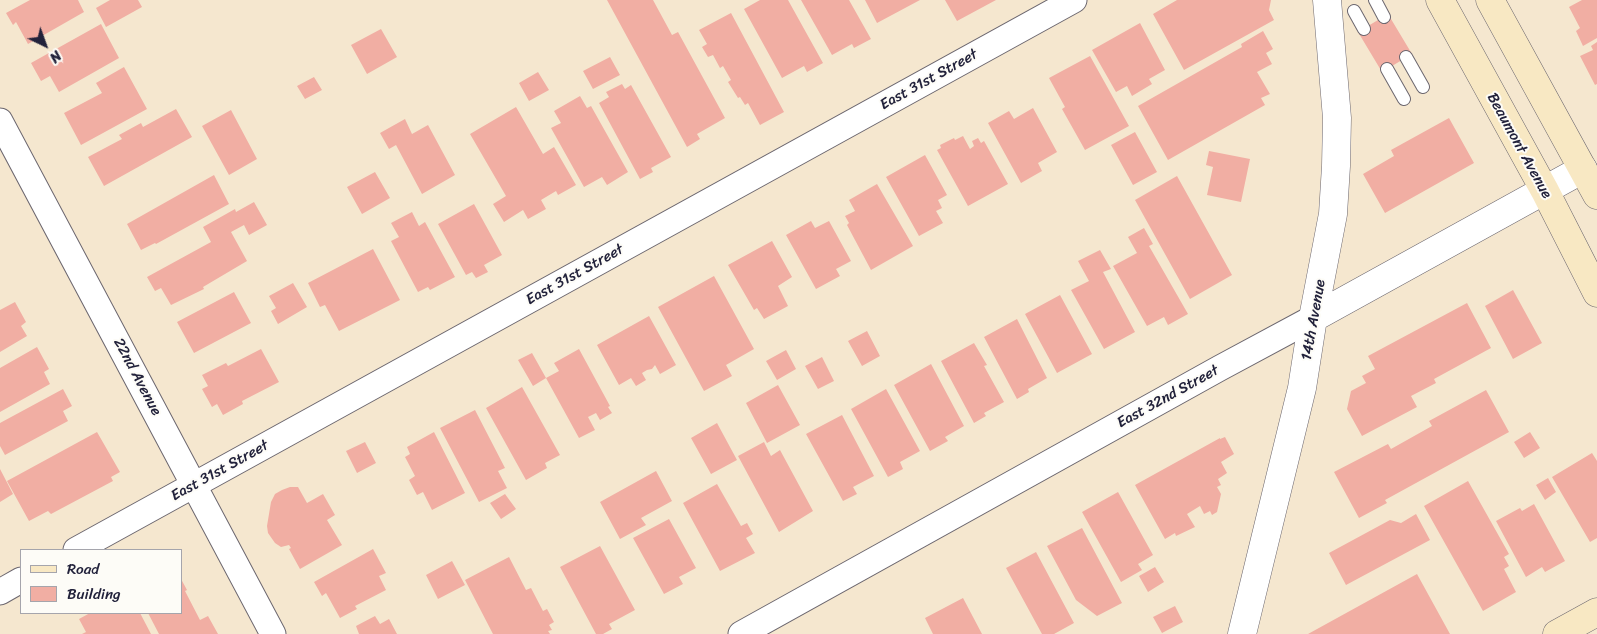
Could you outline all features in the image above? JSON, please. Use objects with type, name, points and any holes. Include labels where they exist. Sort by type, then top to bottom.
[{"type":"main road","name":"Beaumont Avenue","points":[[1440,0],[1545,191],[1597,293]]},
{"type":"main road","points":[[1490,0],[1590,165],[1597,195]]},
{"type":"main road","points":[[1557,634],[1597,612]]},
{"type":"street","name":"East 31st Street","points":[[78,549],[1074,0]]},
{"type":"street","name":"14th Avenue","points":[[1242,634],[1302,388],[1333,214],[1337,118],[1327,0]]},
{"type":"street","name":"22nd Avenue","points":[[0,121],[273,634]]},
{"type":"street","name":"East 32nd Street","points":[[740,634],[1590,165]]},
{"type":"street","points":[[0,592],[20,581]]},
{"type":"lane","points":[[1375,0],[1384,17]]},
{"type":"lane","points":[[1354,11],[1364,29]]},
{"type":"lane","points":[[1406,57],[1423,88]]},
{"type":"lane","points":[[1387,69],[1404,98]]},
{"type":"building","points":[[30,0],[78,0],[84,12],[28,44],[16,22],[13,25],[6,13]]},
{"type":"building","points":[[110,0],[138,0],[142,7],[106,27],[96,8]]},
{"type":"building","points":[[607,0],[653,0],[672,35],[678,32],[725,118],[697,134],[700,139],[687,147]]},
{"type":"building","points":[[760,0],[788,0],[823,63],[807,72],[804,66],[782,78],[744,9]]},
{"type":"building","points":[[801,0],[849,0],[871,39],[854,48],[852,44],[832,55]]},
{"type":"building","points":[[865,0],[920,0],[877,23]]},
{"type":"building","points":[[945,0],[996,0],[957,21]]},
{"type":"building","points":[[1177,0],[1271,0],[1269,10],[1274,20],[1184,70],[1153,14]]},
{"type":"building","points":[[1582,0],[1597,0],[1597,38],[1583,46],[1576,31],[1580,28],[1569,7]]},
{"type":"building","points":[[731,13],[784,112],[760,125],[748,103],[745,105],[740,97],[738,98],[728,82],[731,80],[723,66],[720,68],[713,55],[708,57],[702,47],[707,44],[699,30]]},
{"type":"building","points":[[1388,14],[1412,54],[1382,72],[1358,32]]},
{"type":"building","points":[[1140,23],[1165,70],[1149,79],[1152,84],[1132,96],[1127,86],[1116,92],[1092,50]]},
{"type":"building","points":[[101,24],[119,58],[59,92],[50,76],[41,81],[31,63]]},
{"type":"building","points":[[381,29],[397,57],[367,74],[351,45]]},
{"type":"building","points":[[1263,31],[1273,49],[1266,53],[1272,64],[1257,72],[1270,94],[1261,98],[1265,105],[1168,160],[1138,106],[1242,47],[1241,44]]},
{"type":"building","points":[[1597,42],[1597,84],[1595,85],[1580,56],[1593,50],[1591,46]]},
{"type":"building","points":[[1090,56],[1129,126],[1085,150],[1062,109],[1065,107],[1049,78]]},
{"type":"building","points":[[610,57],[620,75],[593,89],[583,71]]},
{"type":"building","points":[[124,67],[147,109],[81,145],[64,113],[102,93],[96,83]]},
{"type":"building","points":[[538,72],[549,90],[529,101],[519,83]]},
{"type":"building","points":[[314,77],[322,90],[305,99],[297,86]]},
{"type":"building","points":[[622,84],[625,89],[631,85],[671,157],[651,168],[653,172],[640,179],[599,103],[609,97],[606,92]]},
{"type":"building","points":[[580,96],[587,108],[591,106],[628,172],[607,185],[602,177],[584,187],[551,128],[561,123],[554,111]]},
{"type":"building","points":[[516,107],[543,154],[554,147],[576,185],[558,195],[556,191],[541,200],[546,209],[528,219],[523,210],[504,222],[493,204],[506,196],[470,134]]},
{"type":"building","points":[[1033,108],[1057,152],[1038,163],[1042,171],[1021,183],[988,123],[1009,111],[1014,119]]},
{"type":"building","points":[[176,109],[192,137],[104,186],[88,157],[122,139],[119,135],[141,123],[143,127]]},
{"type":"building","points":[[231,110],[257,159],[229,175],[202,126]]},
{"type":"building","points":[[1449,118],[1474,163],[1385,213],[1363,174],[1394,156],[1391,150]]},
{"type":"building","points":[[405,119],[412,134],[428,125],[455,175],[422,194],[396,145],[389,149],[380,133]]},
{"type":"building","points":[[1135,132],[1157,172],[1133,185],[1111,145]]},
{"type":"building","points":[[963,136],[970,149],[974,146],[972,141],[978,138],[981,143],[984,141],[1008,184],[968,206],[937,150],[941,148],[940,145]]},
{"type":"building","points":[[1209,151],[1250,159],[1241,202],[1207,195],[1213,167],[1206,165]]},
{"type":"building","points":[[925,155],[947,195],[938,200],[942,208],[936,211],[943,223],[919,236],[886,177]]},
{"type":"building","points":[[375,172],[390,198],[362,214],[347,187]]},
{"type":"building","points":[[214,175],[229,204],[156,244],[141,250],[127,224]]},
{"type":"building","points":[[1177,176],[1232,275],[1190,299],[1135,200]]},
{"type":"building","points":[[877,184],[913,246],[871,270],[847,225],[849,223],[845,216],[855,211],[849,200]]},
{"type":"building","points":[[254,202],[267,225],[249,235],[244,225],[231,232],[247,261],[203,287],[204,289],[171,305],[161,288],[155,291],[147,277],[211,242],[203,227],[235,209],[236,212]]},
{"type":"building","points":[[474,204],[502,255],[484,265],[488,272],[476,278],[472,272],[466,275],[438,224]]},
{"type":"building","points":[[412,212],[419,226],[425,222],[455,277],[430,290],[428,287],[418,292],[391,241],[399,237],[391,223]]},
{"type":"building","points":[[811,221],[815,228],[829,221],[851,261],[836,269],[840,276],[816,289],[786,235]]},
{"type":"building","points":[[1144,228],[1153,244],[1149,246],[1188,314],[1168,325],[1164,317],[1147,326],[1113,266],[1137,253],[1128,237]]},
{"type":"building","points":[[772,241],[792,277],[778,286],[788,306],[764,319],[757,308],[754,310],[728,265]]},
{"type":"building","points":[[373,249],[400,300],[339,331],[325,305],[320,307],[308,283]]},
{"type":"building","points":[[1100,250],[1111,269],[1103,272],[1135,332],[1104,349],[1071,290],[1089,281],[1078,261]]},
{"type":"building","points":[[714,276],[754,349],[726,365],[732,376],[704,391],[658,307]]},
{"type":"building","points":[[293,283],[307,307],[278,324],[271,311],[276,308],[269,296]]},
{"type":"building","points":[[1513,290],[1542,343],[1513,359],[1485,306]]},
{"type":"building","points":[[234,292],[251,323],[194,353],[177,322]]},
{"type":"building","points":[[1060,295],[1092,354],[1057,373],[1025,314]]},
{"type":"building","points":[[15,302],[26,322],[21,326],[27,336],[0,352],[0,310]]},
{"type":"building","points":[[1467,303],[1491,348],[1434,379],[1436,383],[1411,396],[1417,407],[1362,436],[1347,409],[1351,391],[1366,383],[1362,376],[1375,369],[1368,356]]},
{"type":"building","points":[[649,316],[676,365],[660,374],[655,365],[652,369],[642,373],[646,380],[636,386],[631,378],[619,385],[597,345]]},
{"type":"building","points":[[1017,319],[1047,378],[1028,389],[1029,392],[1017,399],[984,337]]},
{"type":"building","points":[[867,331],[880,356],[862,366],[848,341]]},
{"type":"building","points":[[974,343],[987,365],[984,366],[1004,402],[984,413],[986,416],[974,423],[941,361]]},
{"type":"building","points":[[37,347],[49,369],[44,372],[50,384],[0,412],[0,368]]},
{"type":"building","points":[[261,349],[279,382],[242,401],[243,404],[223,415],[217,404],[212,407],[202,389],[208,386],[202,375],[226,363],[228,366]]},
{"type":"building","points":[[579,349],[612,413],[600,420],[596,413],[588,417],[595,430],[579,438],[546,378],[559,371],[554,363]]},
{"type":"building","points":[[786,350],[796,369],[777,380],[766,361]]},
{"type":"building","points":[[532,353],[546,378],[533,386],[518,360]]},
{"type":"building","points":[[822,357],[834,381],[818,389],[805,366]]},
{"type":"building","points":[[931,364],[964,426],[945,437],[948,441],[930,451],[894,385]]},
{"type":"building","points":[[778,385],[800,425],[767,443],[746,403]]},
{"type":"building","points":[[522,387],[560,455],[545,463],[547,468],[526,480],[486,408]]},
{"type":"building","points":[[63,389],[72,406],[63,411],[68,421],[5,455],[0,446],[0,423]]},
{"type":"building","points":[[886,389],[920,451],[900,462],[903,469],[888,477],[851,409]]},
{"type":"building","points":[[1486,390],[1509,432],[1385,500],[1387,503],[1359,518],[1334,472],[1388,444],[1391,449],[1432,426],[1429,421]]},
{"type":"building","points":[[475,410],[505,468],[498,471],[507,488],[479,502],[440,428]]},
{"type":"building","points":[[842,415],[874,476],[853,487],[857,494],[843,501],[806,434]]},
{"type":"building","points":[[717,423],[737,460],[711,474],[691,438]]},
{"type":"building","points":[[97,432],[120,472],[111,477],[113,481],[51,514],[48,511],[29,521],[7,481]]},
{"type":"building","points":[[434,432],[465,493],[432,510],[423,492],[417,495],[409,480],[415,476],[405,457],[410,454],[407,447]]},
{"type":"building","points":[[1530,432],[1540,448],[1524,458],[1514,442]]},
{"type":"building","points":[[1225,437],[1234,454],[1221,462],[1227,473],[1218,479],[1221,485],[1217,487],[1221,494],[1217,512],[1212,515],[1210,511],[1204,514],[1200,506],[1187,514],[1195,527],[1176,536],[1175,533],[1165,539],[1135,485]]},
{"type":"building","points":[[365,442],[376,463],[357,473],[346,451]]},
{"type":"building","points":[[764,442],[771,456],[780,450],[813,511],[779,532],[738,456]]},
{"type":"building","points":[[1592,453],[1597,461],[1597,538],[1590,542],[1552,477]]},
{"type":"building","points":[[0,469],[13,494],[0,502]]},
{"type":"building","points":[[656,471],[672,501],[641,518],[646,525],[620,539],[600,502]]},
{"type":"building","points":[[1548,478],[1556,492],[1545,500],[1536,485]]},
{"type":"building","points":[[1468,481],[1509,554],[1504,557],[1509,566],[1504,569],[1516,592],[1483,611],[1424,506]]},
{"type":"building","points":[[717,484],[741,526],[747,523],[753,534],[746,538],[755,553],[720,571],[683,503]]},
{"type":"building","points":[[290,487],[298,487],[307,503],[323,494],[335,515],[327,520],[342,545],[300,569],[289,549],[291,548],[289,545],[281,547],[275,543],[268,533],[267,526],[271,502],[275,494]]},
{"type":"building","points":[[1118,492],[1153,555],[1138,564],[1142,570],[1121,582],[1082,512]]},
{"type":"building","points":[[505,494],[516,509],[501,519],[490,503]]},
{"type":"building","points":[[1534,504],[1565,561],[1545,572],[1542,567],[1526,577],[1496,521],[1520,508],[1522,511]]},
{"type":"building","points":[[1416,514],[1430,540],[1346,585],[1329,553],[1390,520],[1401,523]]},
{"type":"building","points":[[669,519],[696,568],[679,577],[683,584],[664,594],[633,538]]},
{"type":"building","points":[[1082,528],[1122,603],[1097,616],[1076,600],[1047,546]]},
{"type":"building","points":[[600,546],[635,610],[609,624],[612,629],[603,634],[596,634],[560,567]]},
{"type":"building","points":[[373,549],[386,573],[379,576],[386,590],[355,606],[357,609],[340,618],[326,593],[322,596],[314,582]]},
{"type":"building","points":[[1036,552],[1074,623],[1054,634],[1042,634],[1006,568]]},
{"type":"building","points":[[509,557],[526,590],[531,588],[543,611],[547,609],[554,622],[549,625],[552,630],[548,631],[550,634],[493,634],[465,580]]},
{"type":"building","points":[[452,561],[465,585],[438,599],[426,575]]},
{"type":"building","points":[[1155,567],[1164,582],[1148,592],[1139,576]]},
{"type":"building","points":[[1417,574],[1450,634],[1308,634]]},
{"type":"building","points":[[182,581],[187,590],[185,591],[200,620],[208,616],[218,634],[159,634],[149,614],[182,614]]},
{"type":"building","points":[[963,598],[982,634],[933,634],[925,618]]},
{"type":"building","points":[[1175,606],[1183,622],[1162,633],[1153,617]]},
{"type":"building","points":[[88,614],[141,614],[151,634],[82,634],[86,632],[79,619]]},
{"type":"building","points":[[375,616],[380,624],[389,619],[397,634],[359,634],[356,626]]}]
